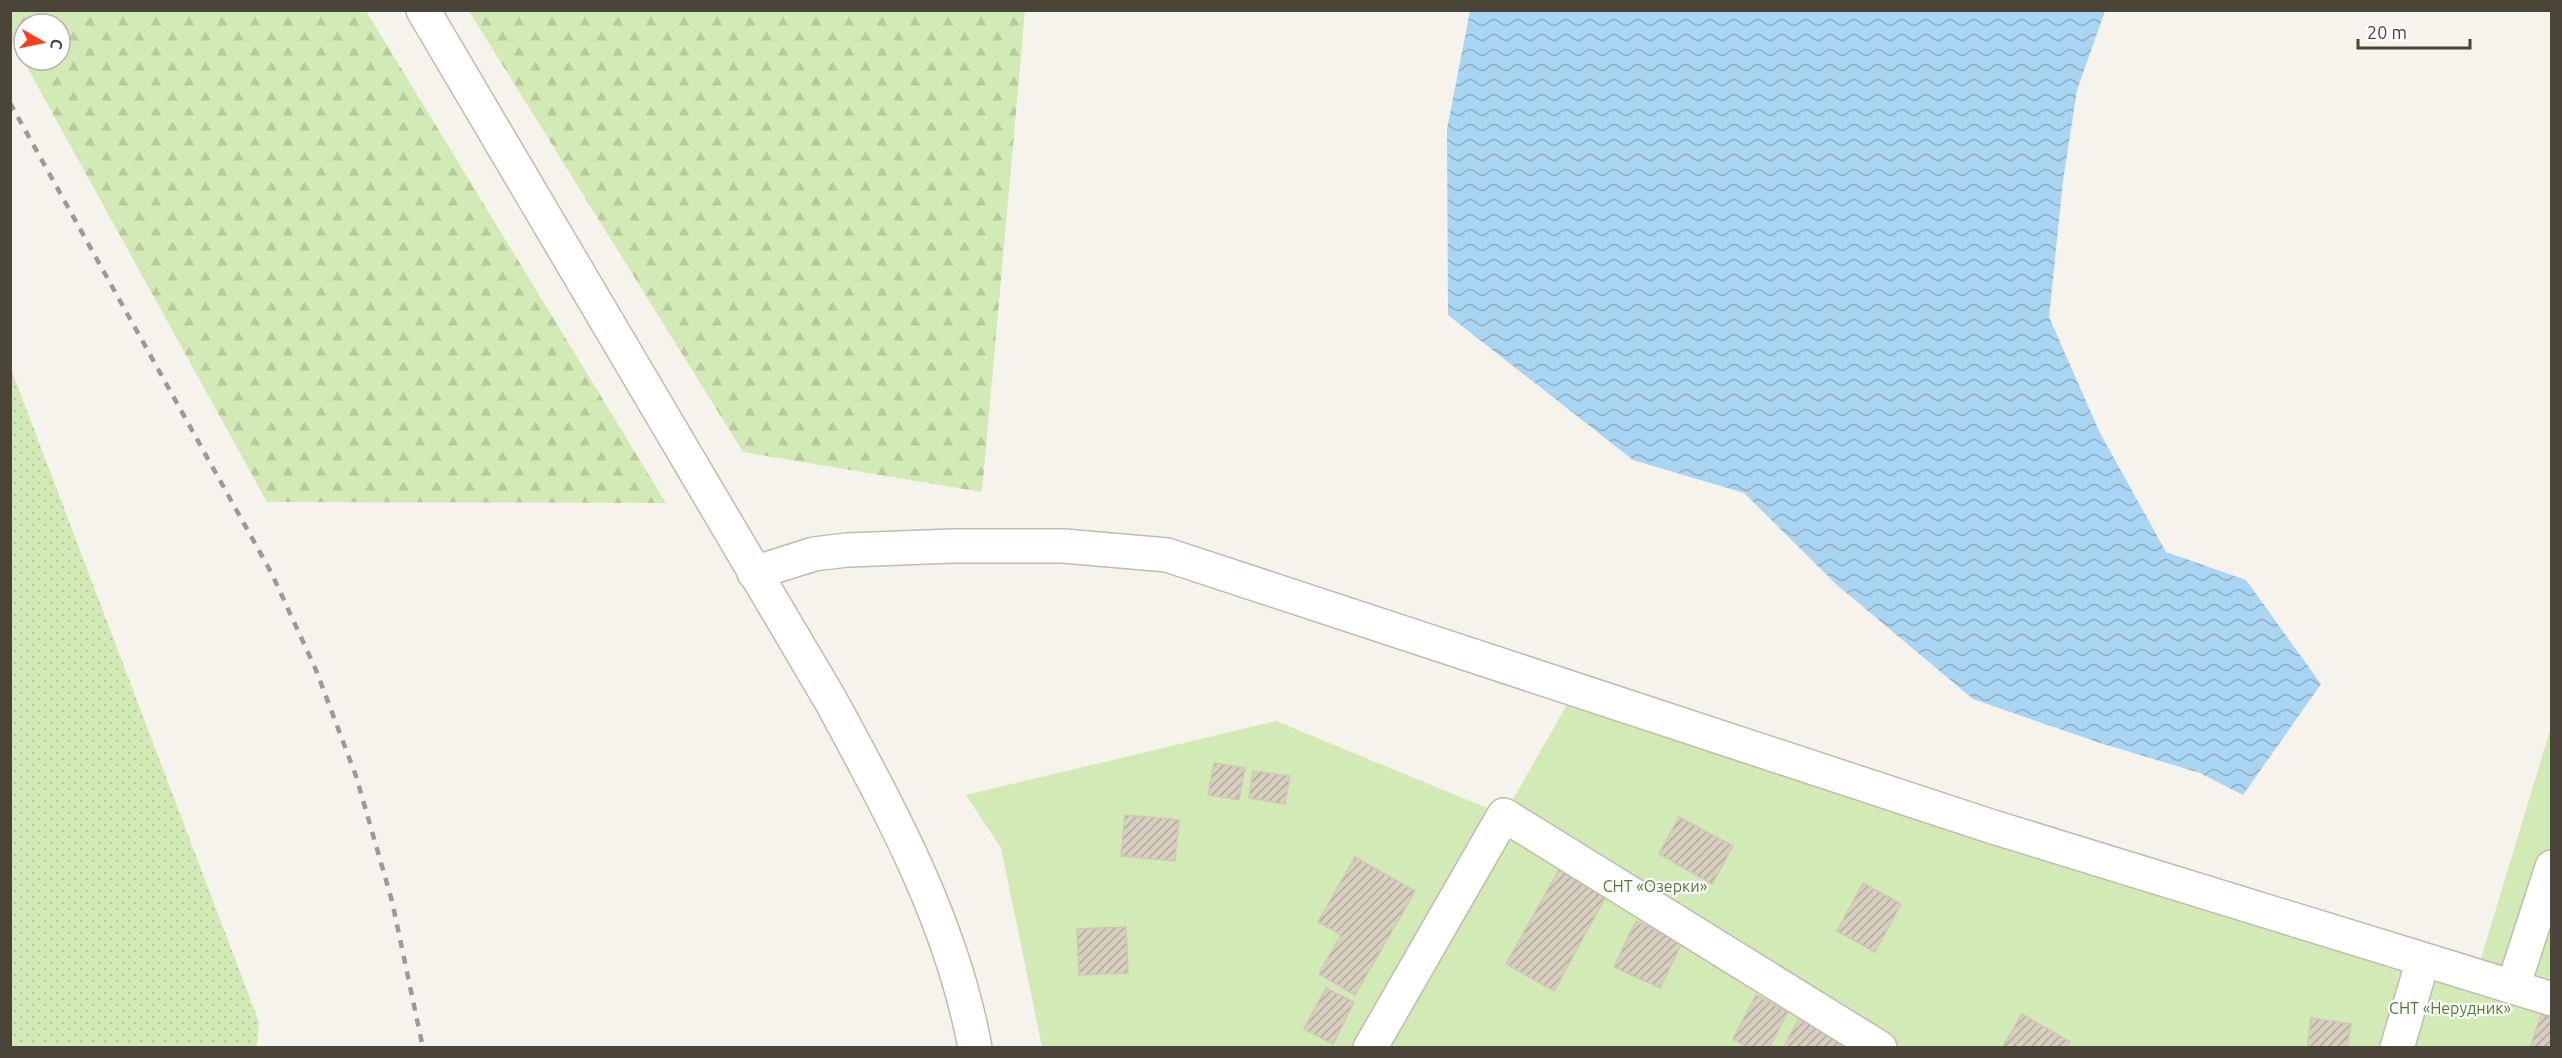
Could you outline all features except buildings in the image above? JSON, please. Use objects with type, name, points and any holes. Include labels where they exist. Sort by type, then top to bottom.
[{"type":"street","points":[[423,10],[831,701],[884,799],[928,891],[955,963],[975,1047]]},
{"type":"street","points":[[754,573],[814,554],[847,550],[953,546],[1064,546],[1167,555],[1990,826],[2552,999]]},
{"type":"street","points":[[1370,1047],[1504,815],[1880,1047]]},
{"type":"street","points":[[2513,987],[2552,867]]},
{"type":"street","points":[[2397,1047],[2423,960]]},
{"type":"green space","points":[[10,11],[366,11],[666,503],[267,502],[30,72],[72,72],[72,12],[12,12],[12,40]]},
{"type":"green space","points":[[469,11],[1025,11],[982,492],[743,452]]},
{"type":"green space","points":[[10,366],[259,1022],[257,1047],[11,1047]]},
{"type":"green space","name":"СНТ «Озерки»","points":[[1576,689],[2476,975],[2551,727],[2551,1047],[1042,1047],[1001,848],[966,795],[1276,721],[1504,815]]},
{"type":"water","points":[[1470,11],[2105,11],[2077,90],[2063,181],[2049,317],[2100,433],[2166,552],[2246,580],[2321,684],[2243,795],[2200,773],[2097,742],[1973,699],[1837,585],[1744,493],[1633,460],[1448,315],[1447,129]]},
{"type":"railway","points":[[10,103],[272,574],[316,670],[356,776],[392,901],[423,1048]]},
{"type":"park label","name":"СНТ «Нерудник»","points":[[2450,1008]]}]
